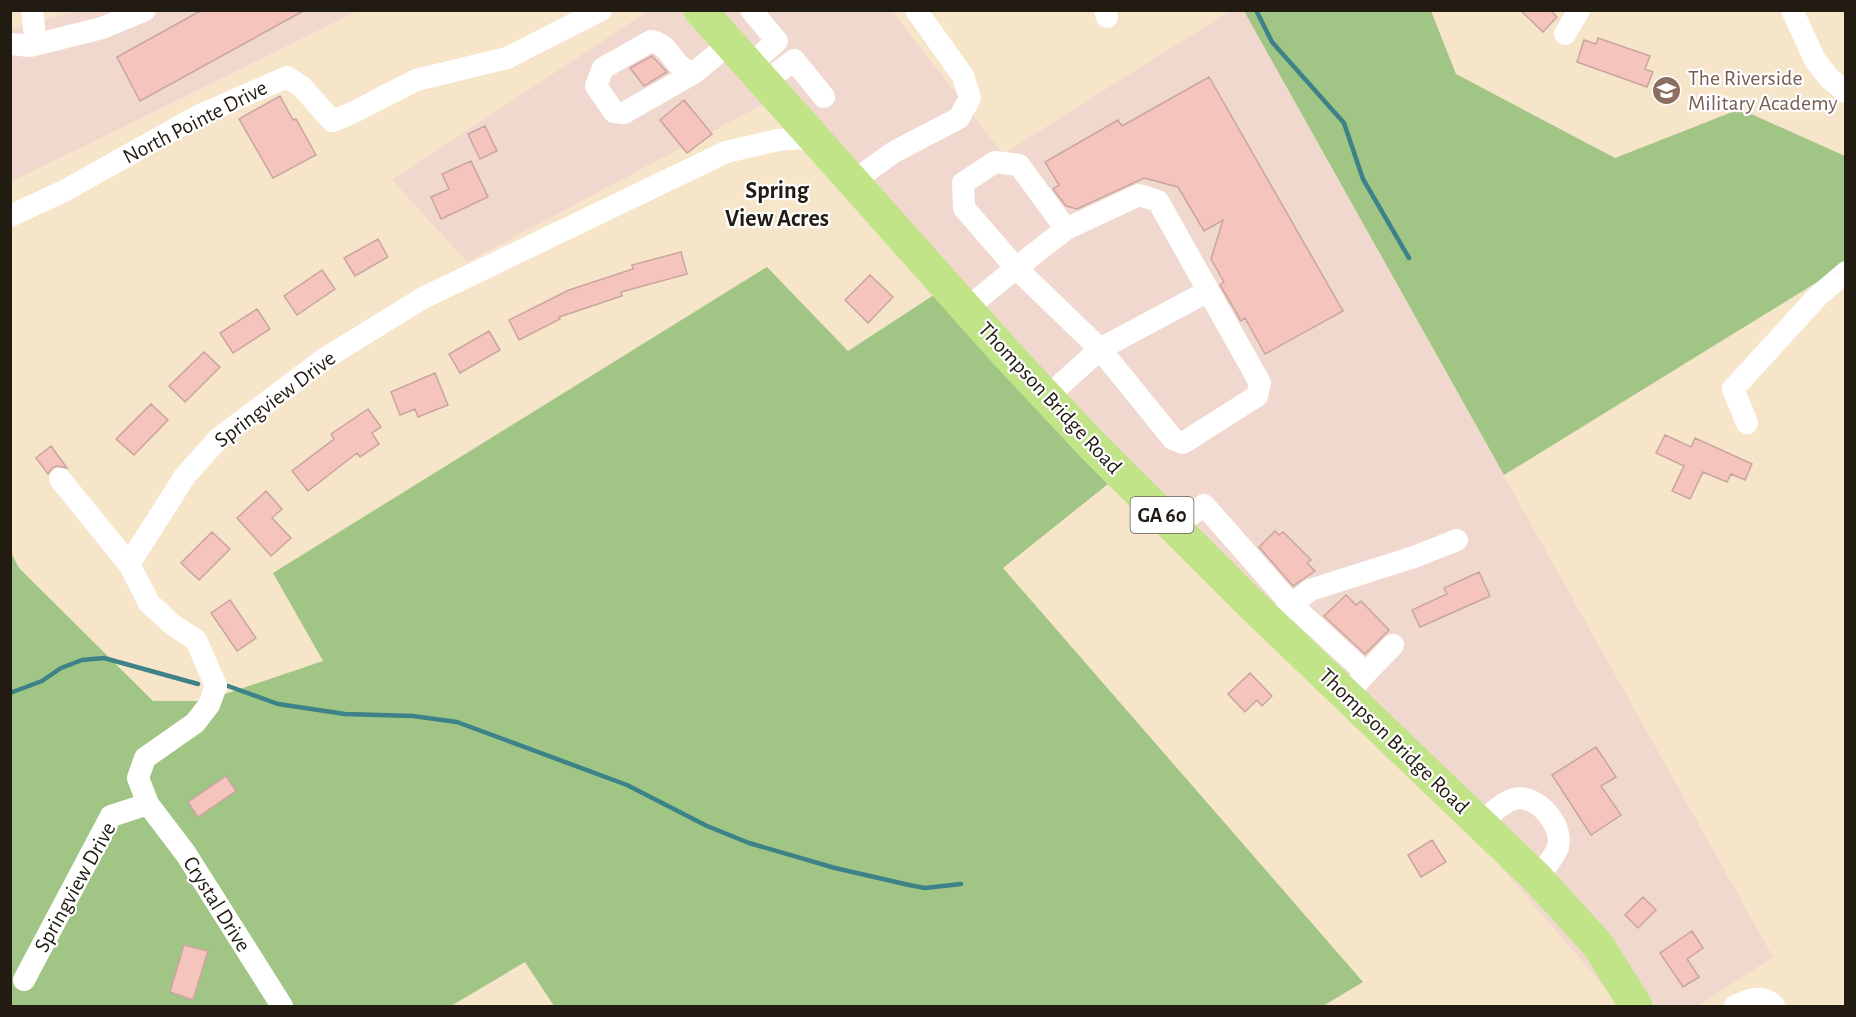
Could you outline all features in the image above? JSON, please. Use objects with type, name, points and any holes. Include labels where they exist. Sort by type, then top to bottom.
[{"type":"highway","name":"Thompson Bridge Road","points":[[700,10],[1047,397],[1175,527],[1282,614],[1356,684],[1480,823],[1537,878],[1598,945],[1636,1006]]},
{"type":"street","points":[[32,10],[36,44]]},
{"type":"street","points":[[10,44],[30,46],[102,28],[145,10]]},
{"type":"street","name":"North Pointe Drive","points":[[10,216],[64,191],[198,116],[287,77],[302,87],[332,121],[416,80],[507,58],[601,10]]},
{"type":"street","points":[[747,65],[777,41],[751,10]]},
{"type":"street","points":[[852,182],[894,152],[959,118],[970,98],[963,76],[916,10]]},
{"type":"street","points":[[1565,34],[1579,10]]},
{"type":"street","points":[[1792,10],[1815,60],[1829,78],[1845,92]]},
{"type":"street","points":[[694,73],[794,60],[824,98]]},
{"type":"street","name":"Springview Drive","points":[[129,564],[185,476],[219,438],[324,359],[423,298],[726,152],[778,140],[801,138],[818,144]]},
{"type":"street","points":[[966,309],[1016,268],[1066,229],[1139,195],[1158,201],[1260,383],[1257,396],[1183,443],[1173,439],[1100,349],[1016,268],[964,208],[963,183],[994,162],[1019,165],[1066,229]]},
{"type":"street","points":[[1748,423],[1733,389],[1818,296],[1845,272]]},
{"type":"street","points":[[1047,397],[1100,349],[1209,291]]},
{"type":"street","points":[[60,479],[129,564],[149,603],[173,625],[196,640],[216,686],[209,705],[195,723],[145,758],[138,778],[148,804]]},
{"type":"street","points":[[1282,614],[1310,590],[1413,557],[1456,540]]},
{"type":"street","points":[[1356,684],[1393,645]]},
{"type":"street","points":[[1480,823],[1500,806],[1516,799],[1528,800],[1538,805],[1556,825],[1559,837],[1557,849],[1537,878]]},
{"type":"street","name":"Springview Drive","points":[[24,980],[111,816],[148,804]]},
{"type":"street","name":"Crystal Drive","points":[[148,804],[186,854],[282,1006]]},
{"type":"street","points":[[1735,1006],[1761,998],[1774,1006]]},
{"type":"shaded area","points":[[75,11],[358,11],[11,182],[11,30]]},
{"type":"shaded area","points":[[648,11],[892,11],[1003,154],[1230,11],[1244,11],[1773,957],[1698,1006],[1621,1006],[1447,805],[773,99],[467,262],[392,180]]},
{"type":"green space","points":[[1244,11],[1431,11],[1456,74],[1615,158],[1740,109],[1845,156],[1845,265],[1504,475]]},
{"type":"green space","points":[[767,267],[848,351],[940,291],[1108,484],[1003,568],[1363,982],[1323,1006],[554,1006],[525,962],[451,1006],[11,1006],[10,551],[19,568],[153,701],[204,701],[323,661],[273,573]]},
{"type":"building","points":[[202,10],[305,10],[140,101],[117,57]]},
{"type":"building","points":[[1520,10],[1550,10],[1557,17],[1543,32]]},
{"type":"building","points":[[1598,38],[1650,56],[1645,69],[1653,72],[1647,87],[1577,62],[1584,40],[1596,44]]},
{"type":"building","points":[[652,56],[667,72],[644,86],[630,68]]},
{"type":"building","points":[[1209,77],[1343,311],[1265,354],[1245,318],[1241,321],[1220,285],[1224,282],[1211,259],[1223,220],[1204,231],[1178,187],[1144,178],[1077,209],[1066,206],[1053,189],[1059,185],[1045,162],[1118,120],[1122,126]]},
{"type":"building","points":[[280,96],[316,155],[273,178],[239,119]]},
{"type":"building","points":[[684,100],[712,134],[687,153],[660,120]]},
{"type":"building","points":[[485,126],[497,151],[480,159],[468,134]]},
{"type":"building","points":[[471,161],[488,197],[441,219],[431,197],[449,189],[442,174]]},
{"type":"building","points":[[378,239],[388,257],[355,276],[344,258]]},
{"type":"building","points":[[681,252],[687,274],[621,292],[622,296],[559,317],[560,319],[519,340],[509,320],[569,290],[633,269],[632,265]]},
{"type":"building","points":[[322,270],[335,289],[297,315],[284,296]]},
{"type":"building","points":[[870,275],[893,297],[868,323],[845,300]]},
{"type":"building","points":[[257,309],[270,329],[233,353],[220,333]]},
{"type":"building","points":[[489,331],[500,350],[460,373],[449,354]]},
{"type":"building","points":[[204,352],[220,367],[185,402],[169,386]]},
{"type":"building","points":[[435,373],[448,405],[418,417],[415,409],[400,415],[391,392]]},
{"type":"building","points":[[151,404],[168,420],[134,455],[116,439]]},
{"type":"building","points":[[368,409],[381,427],[372,433],[379,444],[360,457],[357,453],[308,491],[292,471],[334,439],[331,434]]},
{"type":"building","points":[[1665,435],[1691,447],[1695,438],[1752,464],[1745,480],[1731,474],[1727,482],[1703,472],[1690,499],[1672,491],[1684,466],[1656,453]]},
{"type":"building","points":[[51,446],[67,468],[57,466],[52,468],[48,474],[36,458]]},
{"type":"building","points":[[266,491],[282,509],[272,518],[291,538],[271,556],[237,518]]},
{"type":"building","points":[[1275,531],[1279,535],[1283,532],[1311,560],[1307,563],[1315,571],[1293,586],[1259,547]]},
{"type":"building","points":[[212,532],[230,549],[199,580],[181,563]]},
{"type":"building","points":[[1479,572],[1490,596],[1420,627],[1412,610],[1447,594],[1444,588]]},
{"type":"building","points":[[1346,595],[1356,605],[1361,601],[1389,630],[1365,654],[1324,616]]},
{"type":"building","points":[[230,600],[256,638],[237,651],[211,613]]},
{"type":"building","points":[[1250,673],[1272,696],[1262,706],[1257,700],[1245,712],[1228,694]]},
{"type":"building","points":[[1596,747],[1616,777],[1601,786],[1621,815],[1591,835],[1552,775]]},
{"type":"building","points":[[226,776],[236,791],[198,817],[188,802]]},
{"type":"building","points":[[1432,840],[1446,862],[1421,877],[1408,855]]},
{"type":"building","points":[[1643,897],[1656,910],[1638,928],[1625,915]]},
{"type":"building","points":[[1692,931],[1703,948],[1687,959],[1699,977],[1683,987],[1660,953]]},
{"type":"building","points":[[184,945],[208,951],[193,1000],[170,992]]},
{"type":"waterway","points":[[1256,10],[1272,42],[1344,123],[1363,179],[1409,258]]},
{"type":"waterway","points":[[10,693],[42,681],[61,668],[82,660],[104,658],[198,684]]},
{"type":"waterway","points":[[228,686],[278,704],[345,714],[413,716],[457,722],[627,785],[707,826],[749,843],[835,868],[909,885],[925,888],[961,884]]},
{"type":"place","name":"The Riverside Military Academy","points":[[1667,91]]},
{"type":"district","name":"Spring View Acres","points":[[777,205]]}]
